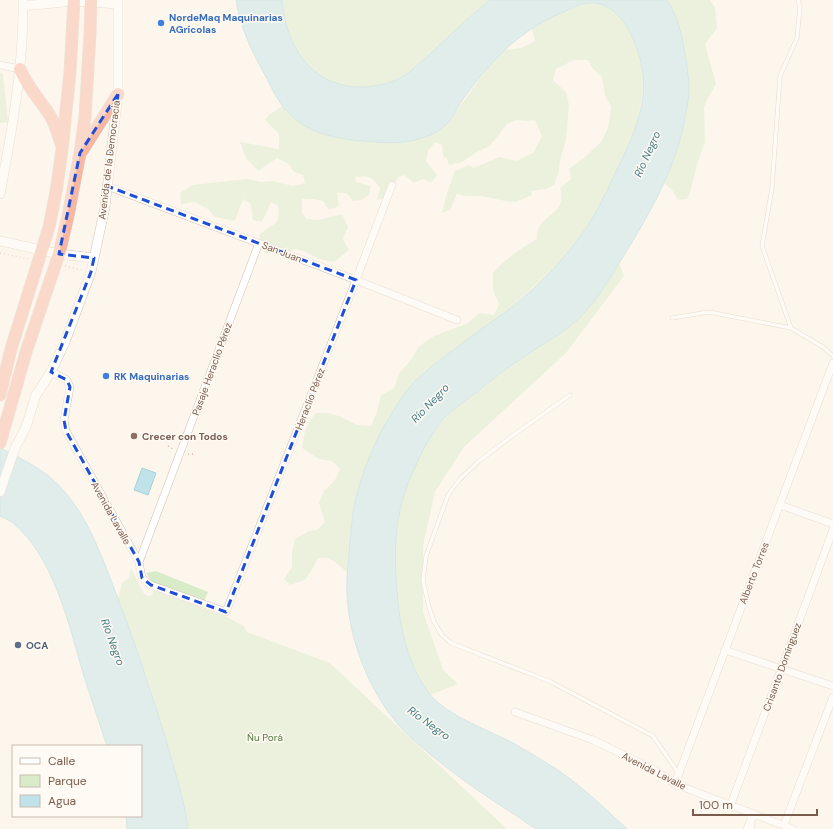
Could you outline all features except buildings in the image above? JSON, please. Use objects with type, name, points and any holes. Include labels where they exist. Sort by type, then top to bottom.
[{"type":"highway","points":[[0,395],[11,348],[49,227],[56,192],[70,72],[74,0]]},
{"type":"highway","points":[[0,443],[26,352],[60,260],[80,153],[85,117],[91,1]]},
{"type":"highway","points":[[20,69],[32,92],[50,115],[56,128],[62,150]]},
{"type":"highway","points":[[80,153],[118,94]]},
{"type":"street","points":[[0,194],[5,151],[14,118],[20,69],[23,3],[74,0],[118,2]]},
{"type":"street","name":"Avenida de la Democracia","points":[[0,492],[15,448],[26,426],[36,396],[51,372],[65,342],[91,272],[105,207],[118,94],[118,2]]},
{"type":"street","points":[[0,65],[20,69]]},
{"type":"street","name":"Heraclio Pérez","points":[[226,612],[392,185]]},
{"type":"street","name":"San Juan","points":[[107,186],[356,280],[457,320]]},
{"type":"street","points":[[0,241],[42,250],[60,260],[94,258]]},
{"type":"street","name":"Pasaje Heraclio Pérez","points":[[139,562],[259,243]]},
{"type":"street","name":"Alberto Torres","points":[[675,784],[833,363]]},
{"type":"street","name":"Avenida Lavalle","points":[[51,372],[67,380],[70,388],[64,420],[66,431],[139,562],[142,578],[151,585],[226,612]]},
{"type":"street","points":[[780,506],[833,524]]},
{"type":"street","name":"Crisanto Domínguez","points":[[731,804],[833,530]]},
{"type":"street","points":[[725,650],[833,686]]},
{"type":"street","points":[[784,825],[833,697]]},
{"type":"street","name":"Avenida Lavalle","points":[[515,712],[593,740],[656,770],[675,784],[731,804],[793,829]]},
{"type":"street","points":[[747,829],[753,814]]},
{"type":"lane","points":[[791,328],[762,246],[772,188],[780,76],[797,38],[800,7],[798,0]]},
{"type":"lane","points":[[672,318],[709,312],[791,328],[823,347],[833,356]]},
{"type":"lane","points":[[570,395],[479,461],[460,480],[448,495],[426,556],[423,581],[429,607],[434,622],[442,635],[451,643],[551,682],[653,736],[677,771],[675,784]]},
{"type":"lane","points":[[752,829],[753,814]]},
{"type":"path","points":[[0,253],[29,259]]},
{"type":"path","points":[[60,260],[87,271]]},
{"type":"highlighted area","points":[[118,94],[107,186],[356,280],[226,612],[151,585],[142,578],[139,562],[66,431],[64,420],[70,387],[67,380],[51,372],[91,272],[94,258],[59,254],[80,153]]},
{"type":"green space","points":[[282,0],[490,0],[409,73],[392,82],[365,87],[347,86],[331,81],[317,73],[306,62],[296,49],[289,34]]},
{"type":"green space","points":[[667,0],[710,0],[715,7],[717,28],[705,44],[716,84],[704,107],[705,142],[690,193],[687,199],[678,200],[672,190],[664,183],[678,148],[685,120],[689,93],[672,9]]},
{"type":"green space","points":[[587,3],[601,4],[611,9],[619,16],[629,30],[638,52],[644,76],[637,125],[603,199],[582,236],[563,258],[507,311],[424,371],[410,387],[388,418],[361,480],[353,513],[348,573],[331,559],[318,558],[305,580],[290,585],[284,579],[292,567],[292,553],[295,539],[309,531],[317,530],[325,522],[319,503],[324,491],[335,480],[340,469],[332,461],[319,459],[302,448],[305,430],[315,413],[327,413],[339,416],[357,425],[371,426],[377,412],[381,395],[394,388],[399,373],[412,359],[419,346],[434,336],[468,323],[479,313],[494,315],[499,304],[493,290],[493,273],[513,254],[537,239],[539,226],[559,206],[561,201],[560,188],[571,179],[569,169],[601,142],[608,128],[611,107],[605,96],[602,77],[593,69],[588,60],[574,60],[556,69],[553,80],[566,92],[569,105],[566,140],[560,160],[559,171],[554,185],[546,189],[531,191],[532,195],[516,202],[482,196],[466,196],[457,194],[450,210],[442,213],[455,171],[469,165],[473,168],[500,157],[516,161],[533,153],[542,136],[535,120],[517,120],[507,124],[490,146],[477,152],[462,162],[449,165],[447,159],[443,156],[442,145],[435,142],[428,151],[426,161],[437,175],[431,183],[423,179],[414,183],[404,175],[399,177],[384,198],[377,200],[380,188],[374,181],[369,177],[355,177],[356,182],[371,186],[369,195],[361,200],[353,201],[346,193],[337,193],[339,205],[335,208],[328,209],[323,201],[302,199],[302,213],[307,219],[318,220],[342,214],[348,227],[343,239],[349,250],[334,262],[320,259],[296,249],[282,254],[266,253],[259,236],[274,224],[278,218],[278,206],[271,202],[262,222],[253,220],[251,204],[243,199],[235,221],[215,217],[208,209],[194,202],[181,204],[180,193],[192,185],[247,179],[261,182],[272,181],[293,186],[305,183],[303,175],[294,172],[289,164],[277,158],[258,171],[246,158],[240,142],[279,149],[279,134],[265,120],[269,115],[282,106],[295,119],[432,134],[444,128],[494,60],[505,50],[521,48],[535,41],[532,28],[549,18]]},
{"type":"green space","points":[[0,72],[3,74],[8,122],[0,123]]},
{"type":"green space","points":[[619,263],[624,276],[566,353],[464,447],[435,492],[423,546],[423,612],[443,670],[458,684],[430,695],[415,669],[406,648],[400,625],[397,600],[395,554],[397,533],[405,491],[412,471],[432,434],[448,414],[532,351],[564,331],[576,321],[594,301]]},
{"type":"green space","name":"Ñu Porá","points":[[131,568],[144,594],[150,596],[153,593],[152,581],[146,573],[156,571],[208,592],[201,608],[221,614],[244,626],[247,632],[330,663],[507,829],[188,829],[178,783],[150,686],[118,598],[122,583],[129,578]]},
{"type":"water","name":"Río Negro","points":[[236,0],[282,0],[289,34],[296,49],[306,62],[317,73],[331,81],[347,86],[365,87],[392,82],[408,73],[490,0],[667,0],[676,17],[686,60],[689,81],[689,96],[677,151],[653,206],[596,299],[583,314],[565,330],[514,364],[454,409],[444,418],[432,434],[420,457],[404,495],[397,526],[395,558],[397,592],[403,632],[415,669],[428,692],[445,708],[456,715],[513,743],[556,769],[588,793],[627,829],[535,828],[463,780],[412,739],[397,724],[384,706],[363,665],[355,643],[350,621],[347,599],[347,578],[353,513],[361,480],[381,432],[399,402],[409,388],[424,373],[514,305],[544,278],[579,238],[600,204],[633,134],[641,110],[644,86],[643,74],[638,52],[633,39],[620,17],[611,9],[601,4],[586,3],[580,5],[546,20],[510,45],[470,89],[450,121],[438,131],[416,140],[391,143],[359,141],[343,139],[312,130],[299,122],[284,108],[251,48],[240,20]]},
{"type":"water","name":"Río Negro","points":[[0,448],[31,464],[57,483],[79,511],[101,554],[136,647],[180,787],[188,829],[127,829],[126,817],[142,817],[142,745],[107,745],[83,673],[66,613],[49,573],[39,554],[27,537],[13,523],[0,516]]},
{"type":"water","points":[[142,468],[156,473],[148,495],[134,490]]},
{"type":"place","name":"NordeMaq Maquinarias AGrícolas","points":[[161,23]]},
{"type":"place","name":"RK Maquinarias","points":[[106,376]]},
{"type":"place","name":"Crecer con Todos","points":[[134,436]]},
{"type":"place","name":"OCA","points":[[18,645]]}]
